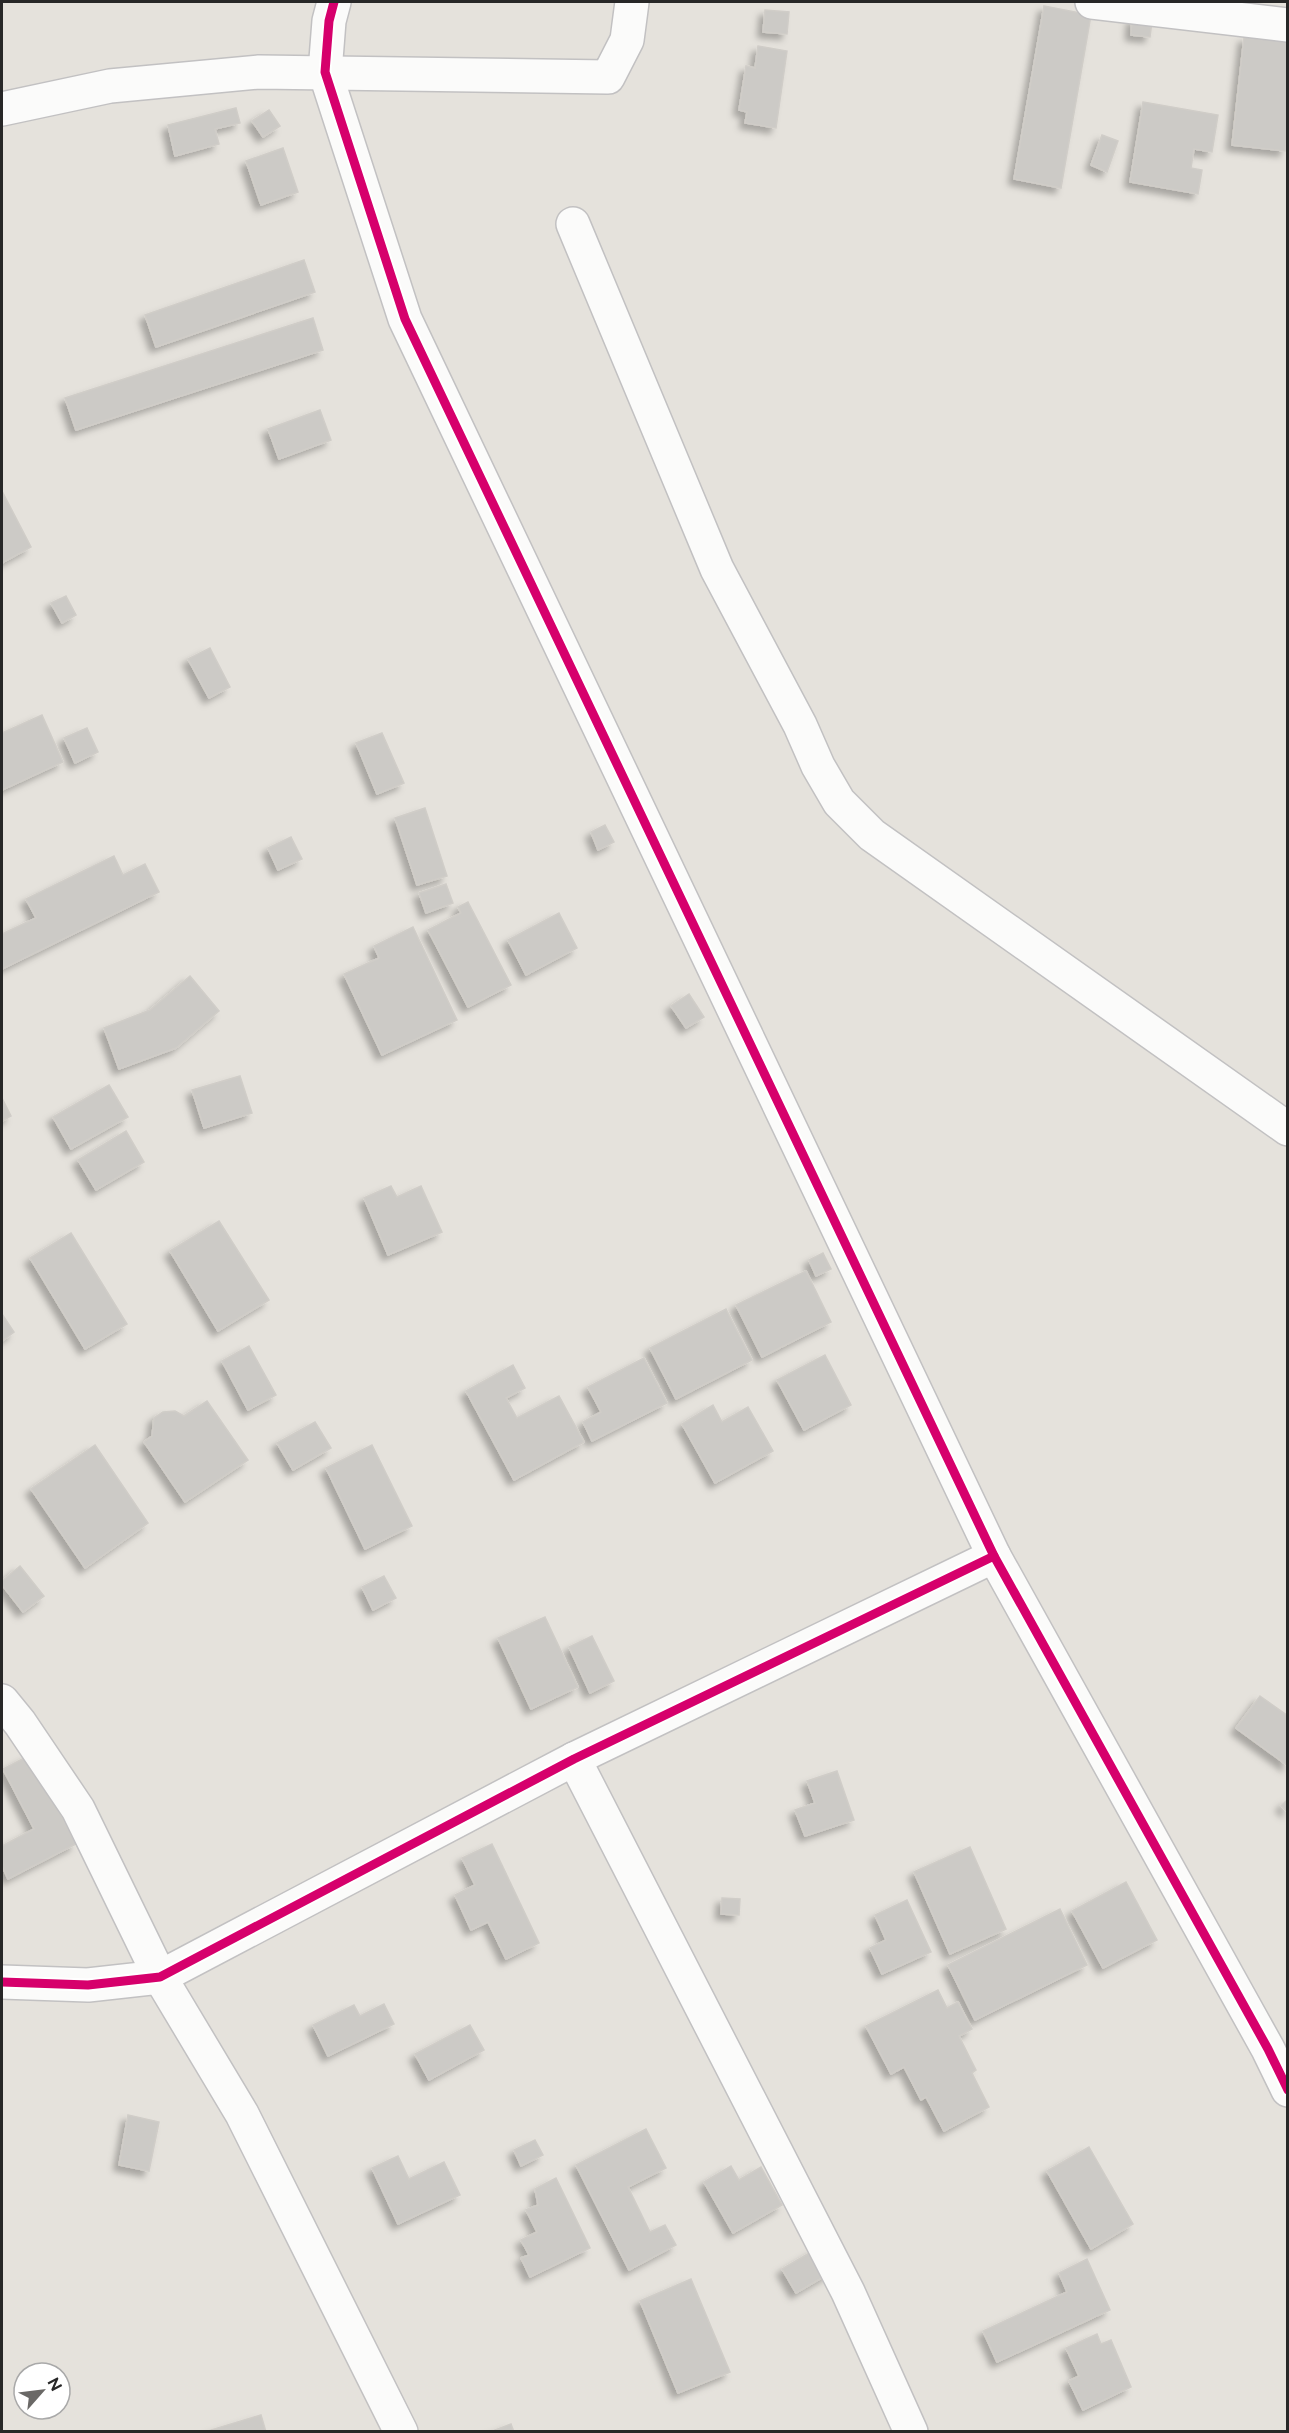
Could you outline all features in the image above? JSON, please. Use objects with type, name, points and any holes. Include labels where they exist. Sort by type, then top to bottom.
[{"type":"street","points":[[334,2],[329,21],[325,72],[405,319],[994,1556],[1268,2049],[1287,2090]]},
{"type":"street","points":[[2,109],[110,86],[259,72],[608,77],[627,40],[632,2]]},
{"type":"street","points":[[1092,2],[1287,25]]},
{"type":"street","points":[[573,224],[717,568],[838,802],[872,835],[1287,1129]]},
{"type":"street","points":[[2,1982],[88,1985],[160,1977],[574,1759],[994,1556]]},
{"type":"street","points":[[2,1701],[20,1723],[78,1809],[160,1977],[242,2114],[401,2432]]},
{"type":"street","points":[[574,1759],[848,2292],[911,2432]]},
{"type":"building","points":[[1044,6],[1091,15],[1061,188],[1014,179]]},
{"type":"building","points":[[765,10],[789,12],[787,34],[763,32]]},
{"type":"building","points":[[1132,18],[1152,21],[1150,37],[1131,35]]},
{"type":"building","points":[[1244,37],[1288,42],[1288,129],[1285,151],[1232,145]]},
{"type":"building","points":[[758,46],[787,51],[776,128],[745,123],[747,112],[739,110],[746,66],[755,68]]},
{"type":"building","points":[[1143,102],[1218,115],[1212,152],[1194,149],[1191,168],[1202,170],[1198,194],[1130,182]]},
{"type":"building","points":[[236,108],[240,123],[215,129],[219,144],[175,156],[168,125]]},
{"type":"building","points":[[269,110],[280,126],[263,137],[252,121]]},
{"type":"building","points":[[1102,135],[1118,141],[1107,172],[1091,165]]},
{"type":"building","points":[[283,148],[298,192],[261,205],[246,161]]},
{"type":"building","points":[[304,260],[315,292],[156,347],[145,315]]},
{"type":"building","points":[[313,318],[323,350],[76,430],[65,398]]},
{"type":"building","points":[[320,410],[331,440],[279,459],[268,429]]},
{"type":"building","points":[[2,491],[31,547],[2,563]]},
{"type":"building","points":[[66,596],[76,615],[62,623],[51,603]]},
{"type":"building","points":[[210,648],[230,687],[209,698],[188,659]]},
{"type":"building","points":[[42,715],[63,762],[2,790],[2,733]]},
{"type":"building","points":[[87,728],[98,752],[75,763],[64,738]]},
{"type":"building","points":[[382,733],[404,783],[377,794],[356,743]]},
{"type":"building","points":[[425,808],[447,876],[417,885],[395,818]]},
{"type":"building","points":[[605,825],[614,842],[598,850],[591,832]]},
{"type":"building","points":[[291,837],[302,859],[278,870],[268,848]]},
{"type":"building","points":[[114,856],[123,875],[145,864],[159,892],[2,969],[2,934],[36,918],[26,899]]},
{"type":"building","points":[[446,884],[453,903],[426,913],[419,893]]},
{"type":"building","points":[[468,902],[511,985],[468,1007],[428,930],[461,913],[458,907]]},
{"type":"building","points":[[559,913],[577,948],[526,975],[508,940]]},
{"type":"building","points":[[413,927],[457,1020],[382,1055],[344,974],[379,958],[374,946]]},
{"type":"building","points":[[190,976],[219,1011],[176,1048],[119,1069],[104,1028],[150,1010]]},
{"type":"building","points":[[689,994],[704,1017],[686,1028],[671,1006]]},
{"type":"building","points":[[240,1076],[252,1113],[204,1128],[192,1090]]},
{"type":"building","points":[[109,1085],[128,1117],[71,1149],[53,1117]]},
{"type":"building","points":[[2,1098],[11,1116],[2,1121]]},
{"type":"building","points":[[126,1131],[144,1162],[96,1190],[78,1160]]},
{"type":"building","points":[[391,1186],[397,1197],[421,1186],[442,1232],[388,1255],[364,1198]]},
{"type":"building","points":[[219,1221],[269,1300],[218,1331],[170,1251]]},
{"type":"building","points":[[71,1233],[127,1324],[85,1349],[30,1258]]},
{"type":"building","points":[[823,1253],[831,1269],[816,1276],[809,1260]]},
{"type":"building","points":[[806,1271],[831,1322],[762,1357],[736,1305]]},
{"type":"building","points":[[726,1309],[752,1360],[676,1399],[650,1348]]},
{"type":"building","points":[[2,1314],[14,1332],[2,1341]]},
{"type":"building","points":[[249,1346],[276,1395],[248,1410],[222,1361]]},
{"type":"building","points":[[825,1355],[851,1405],[804,1430],[777,1380]]},
{"type":"building","points":[[644,1358],[667,1403],[592,1441],[583,1422],[601,1412],[588,1387]]},
{"type":"building","points":[[513,1365],[525,1388],[506,1398],[517,1418],[559,1396],[584,1442],[514,1480],[466,1391]]},
{"type":"building","points":[[207,1401],[248,1460],[185,1502],[144,1442],[152,1436],[154,1418],[163,1412],[175,1411],[184,1416]]},
{"type":"building","points":[[713,1405],[722,1422],[748,1407],[773,1451],[715,1483],[682,1424]]},
{"type":"building","points":[[315,1422],[331,1448],[293,1470],[277,1443]]},
{"type":"building","points":[[95,1445],[148,1523],[85,1568],[31,1489]]},
{"type":"building","points":[[372,1445],[412,1526],[365,1549],[326,1468]]},
{"type":"building","points":[[20,1566],[44,1596],[23,1612],[2,1585],[2,1581]]},
{"type":"building","points":[[384,1576],[396,1598],[373,1610],[362,1587]]},
{"type":"building","points":[[545,1617],[578,1687],[531,1709],[498,1638]]},
{"type":"building","points":[[592,1636],[614,1681],[590,1693],[569,1647]]},
{"type":"building","points":[[1260,1696],[1288,1716],[1288,1766],[1236,1728]]},
{"type":"building","points":[[30,1755],[76,1844],[8,1879],[2,1866],[2,1846],[34,1829],[3,1769]]},
{"type":"building","points":[[837,1771],[854,1820],[805,1836],[795,1810],[815,1803],[807,1781]]},
{"type":"building","points":[[1288,1799],[1288,1812],[1281,1806]]},
{"type":"building","points":[[492,1844],[539,1943],[506,1959],[488,1922],[471,1930],[455,1895],[475,1885],[462,1858]]},
{"type":"building","points":[[970,1847],[1006,1929],[950,1954],[914,1872]]},
{"type":"building","points":[[1126,1882],[1157,1940],[1103,1968],[1072,1911]]},
{"type":"building","points":[[722,1898],[740,1899],[739,1915],[721,1914]]},
{"type":"building","points":[[907,1900],[931,1952],[882,1974],[870,1948],[886,1940],[875,1915]]},
{"type":"building","points":[[1060,1909],[1087,1965],[975,2020],[948,1965]]},
{"type":"building","points":[[938,1990],[947,2008],[958,2002],[972,2029],[959,2036],[976,2070],[972,2073],[989,2107],[944,2131],[926,2097],[921,2100],[904,2067],[891,2074],[866,2026]]},
{"type":"building","points":[[384,2004],[394,2024],[328,2056],[313,2025],[354,2005],[360,2016]]},
{"type":"building","points":[[470,2025],[484,2050],[429,2080],[415,2054]]},
{"type":"building","points":[[128,2115],[159,2122],[149,2171],[119,2165]]},
{"type":"building","points":[[646,2129],[666,2168],[628,2187],[650,2232],[665,2225],[676,2245],[629,2270],[576,2165]]},
{"type":"building","points":[[535,2140],[543,2155],[521,2166],[514,2150]]},
{"type":"building","points":[[1089,2147],[1133,2224],[1091,2249],[1047,2171]]},
{"type":"building","points":[[398,2156],[409,2179],[444,2162],[460,2195],[398,2224],[372,2168]]},
{"type":"building","points":[[731,2166],[739,2180],[761,2167],[782,2205],[733,2233],[704,2182]]},
{"type":"building","points":[[556,2178],[590,2248],[530,2277],[521,2258],[529,2255],[521,2240],[537,2232],[526,2210],[538,2205],[535,2189]]},
{"type":"building","points":[[816,2249],[830,2273],[796,2293],[782,2269]]},
{"type":"building","points":[[1087,2259],[1110,2310],[997,2362],[983,2331],[1067,2292],[1059,2273]]},
{"type":"building","points":[[691,2279],[730,2372],[678,2393],[640,2301]]},
{"type":"building","points":[[1097,2334],[1101,2344],[1111,2340],[1131,2387],[1083,2410],[1069,2381],[1079,2376],[1066,2348]]},
{"type":"building","points":[[261,2415],[266,2432],[211,2432],[211,2430]]},
{"type":"building","points":[[511,2424],[514,2432],[490,2432]]},
{"type":"cycle path","points":[[334,2],[329,21],[325,72],[405,319],[994,1556]]},
{"type":"cycle path","points":[[2,1982],[88,1985],[160,1977],[574,1759],[994,1556],[1268,2049],[1288,2090]]}]
